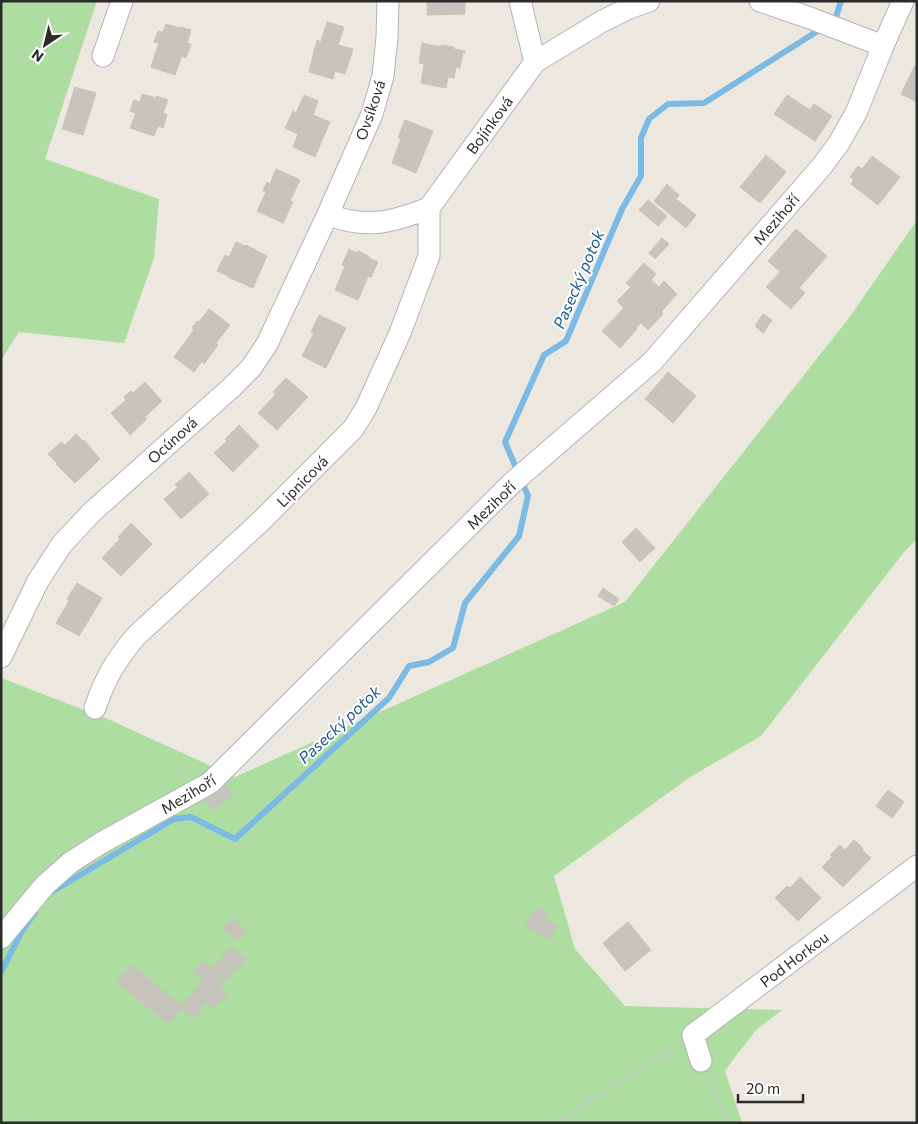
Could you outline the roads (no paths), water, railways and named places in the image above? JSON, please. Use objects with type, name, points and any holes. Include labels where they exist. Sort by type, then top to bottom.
[{"type":"street","points":[[103,56],[122,1]]},
{"type":"street","name":"Ovsíková","points":[[328,214],[372,114],[382,76],[387,37],[388,1]]},
{"type":"street","points":[[520,1],[535,62]]},
{"type":"street","name":"Bojínková","points":[[429,208],[535,62],[601,22],[629,8],[649,1]]},
{"type":"street","points":[[760,1],[883,46]]},
{"type":"street","name":"Mezihoří","points":[[1,938],[45,885],[71,862],[101,843],[210,783],[520,477],[652,362],[822,166],[839,143],[856,113],[903,1]]},
{"type":"street","points":[[328,214],[353,222],[388,222],[411,216],[429,208]]},
{"type":"street","name":"Lipnicová","points":[[95,708],[109,673],[136,636],[259,523],[353,429],[370,400],[400,333],[429,256],[429,208]]},
{"type":"street","name":"Ocúnová","points":[[1,657],[38,581],[62,544],[92,512],[251,368],[267,344],[328,214]]},
{"type":"street","name":"Pod Horkou","points":[[701,1061],[693,1035],[917,866]]},
{"type":"waterway","name":"Pasecký potok","points":[[832,22],[835,20],[841,1]]},
{"type":"waterway","name":"Pasecký potok","points":[[48,894],[174,819],[191,817],[235,839],[389,698],[409,666],[429,662],[453,648],[465,603],[519,536],[528,496],[505,442],[544,355],[566,341],[622,209],[641,176],[641,138],[649,119],[668,104],[704,103],[824,27]]},
{"type":"waterway","name":"Pasecký potok","points":[[1,972],[22,931],[35,912]]}]
